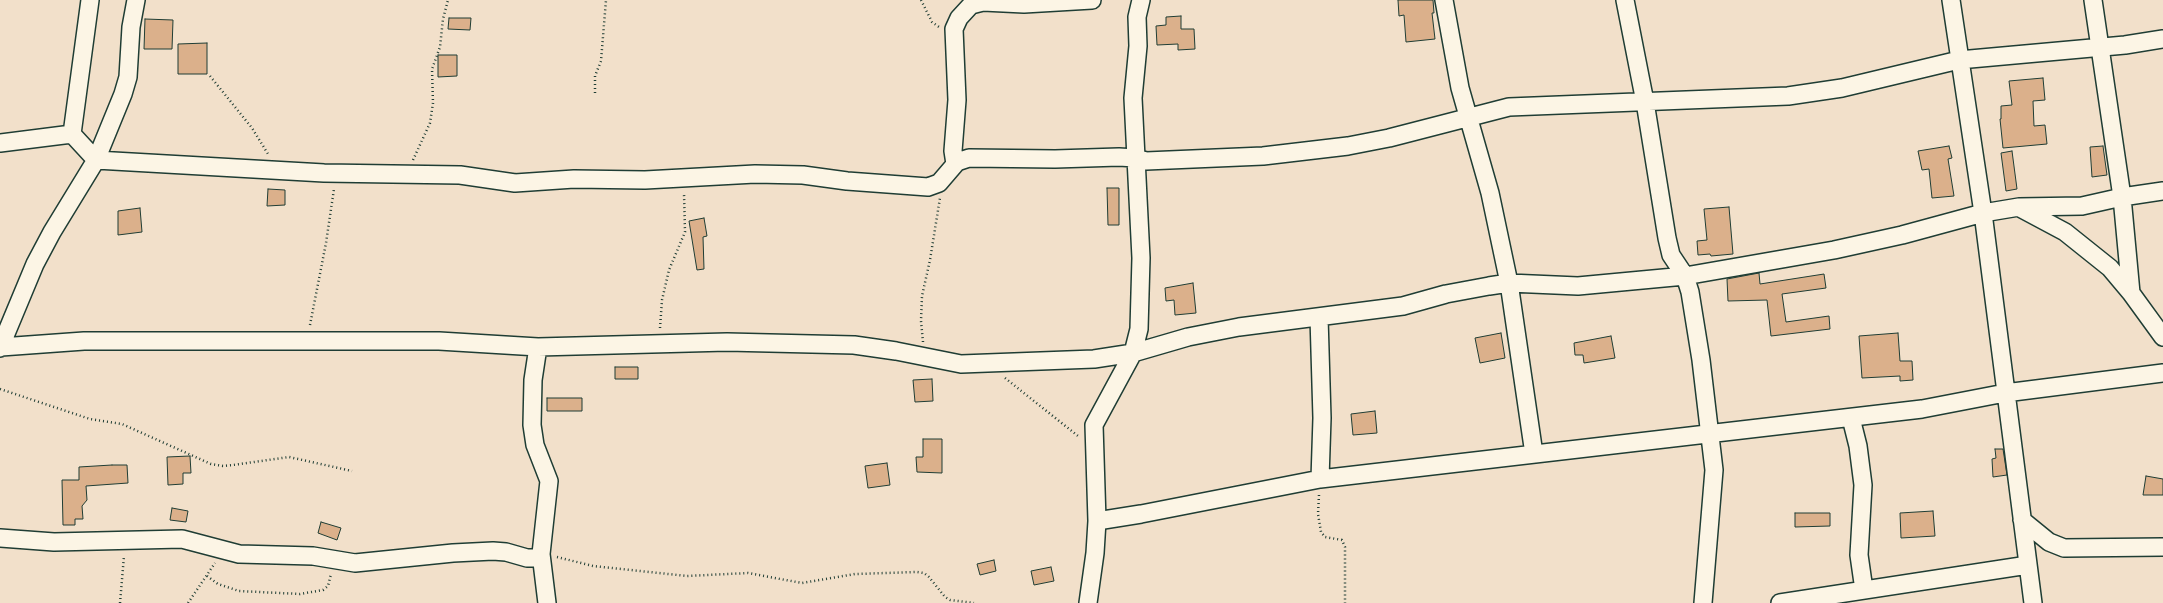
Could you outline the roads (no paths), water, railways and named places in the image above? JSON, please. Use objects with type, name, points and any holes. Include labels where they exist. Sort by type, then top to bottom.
[{"type":"street","points":[[72,134],[90,0]]},
{"type":"street","points":[[136,0],[131,28],[128,77],[96,160],[52,232],[4,325],[0,348],[84,341],[439,341],[538,347],[727,342],[854,345],[896,351],[961,364],[1094,359],[1133,353],[1188,338],[1239,327],[1274,321],[1319,317],[1403,306],[1446,294],[1509,283],[1578,286],[1685,276],[1834,250],[1902,235],[1983,213],[2019,207],[2082,206],[2122,197],[2163,191]]},
{"type":"street","points":[[955,164],[953,151],[957,100],[954,29],[958,18],[977,3],[1024,4],[1092,0]]},
{"type":"street","points":[[1088,603],[1095,553],[1097,521],[1094,446],[1095,420],[1133,353],[1138,329],[1141,274],[1133,98],[1138,46],[1137,17],[1141,0]]},
{"type":"street","points":[[1444,0],[1460,88],[1467,118],[1490,193],[1509,283],[1534,454]]},
{"type":"street","points":[[1625,0],[1645,102],[1670,250],[1685,276],[1690,292],[1701,360],[1714,470],[1703,603]]},
{"type":"street","points":[[1951,0],[1983,213],[2033,603]]},
{"type":"street","points":[[2093,0],[2122,197],[2131,293]]},
{"type":"street","points":[[72,134],[96,160],[336,173],[460,175],[515,183],[574,179],[645,180],[755,174],[894,183],[920,187],[933,186],[939,183],[960,160],[976,158],[1027,160],[1135,158],[1146,161],[1218,159],[1308,151],[1389,138],[1508,107],[1800,94],[1842,88],[1959,60],[2100,47],[2163,39]]},
{"type":"street","points":[[0,143],[72,134]]},
{"type":"street","points":[[2019,207],[2065,232],[2110,268],[2131,293],[2163,337]]},
{"type":"street","points":[[1319,317],[1322,418],[1320,479]]},
{"type":"street","points":[[538,347],[533,380],[532,424],[535,445],[549,481],[541,558],[547,603]]},
{"type":"street","points":[[1097,521],[1141,514],[1320,479],[1851,418],[1936,407],[2005,393],[2163,374]]},
{"type":"street","points":[[1851,418],[1858,446],[1863,485],[1859,555],[1864,590]]},
{"type":"street","points":[[2022,520],[2049,542],[2064,548],[2163,547]]},
{"type":"street","points":[[0,538],[31,542],[124,542],[182,539],[254,556],[313,556],[332,560],[368,563],[453,553],[493,551],[506,552],[527,558],[541,558]]},
{"type":"street","points":[[1780,603],[2028,565]]}]
